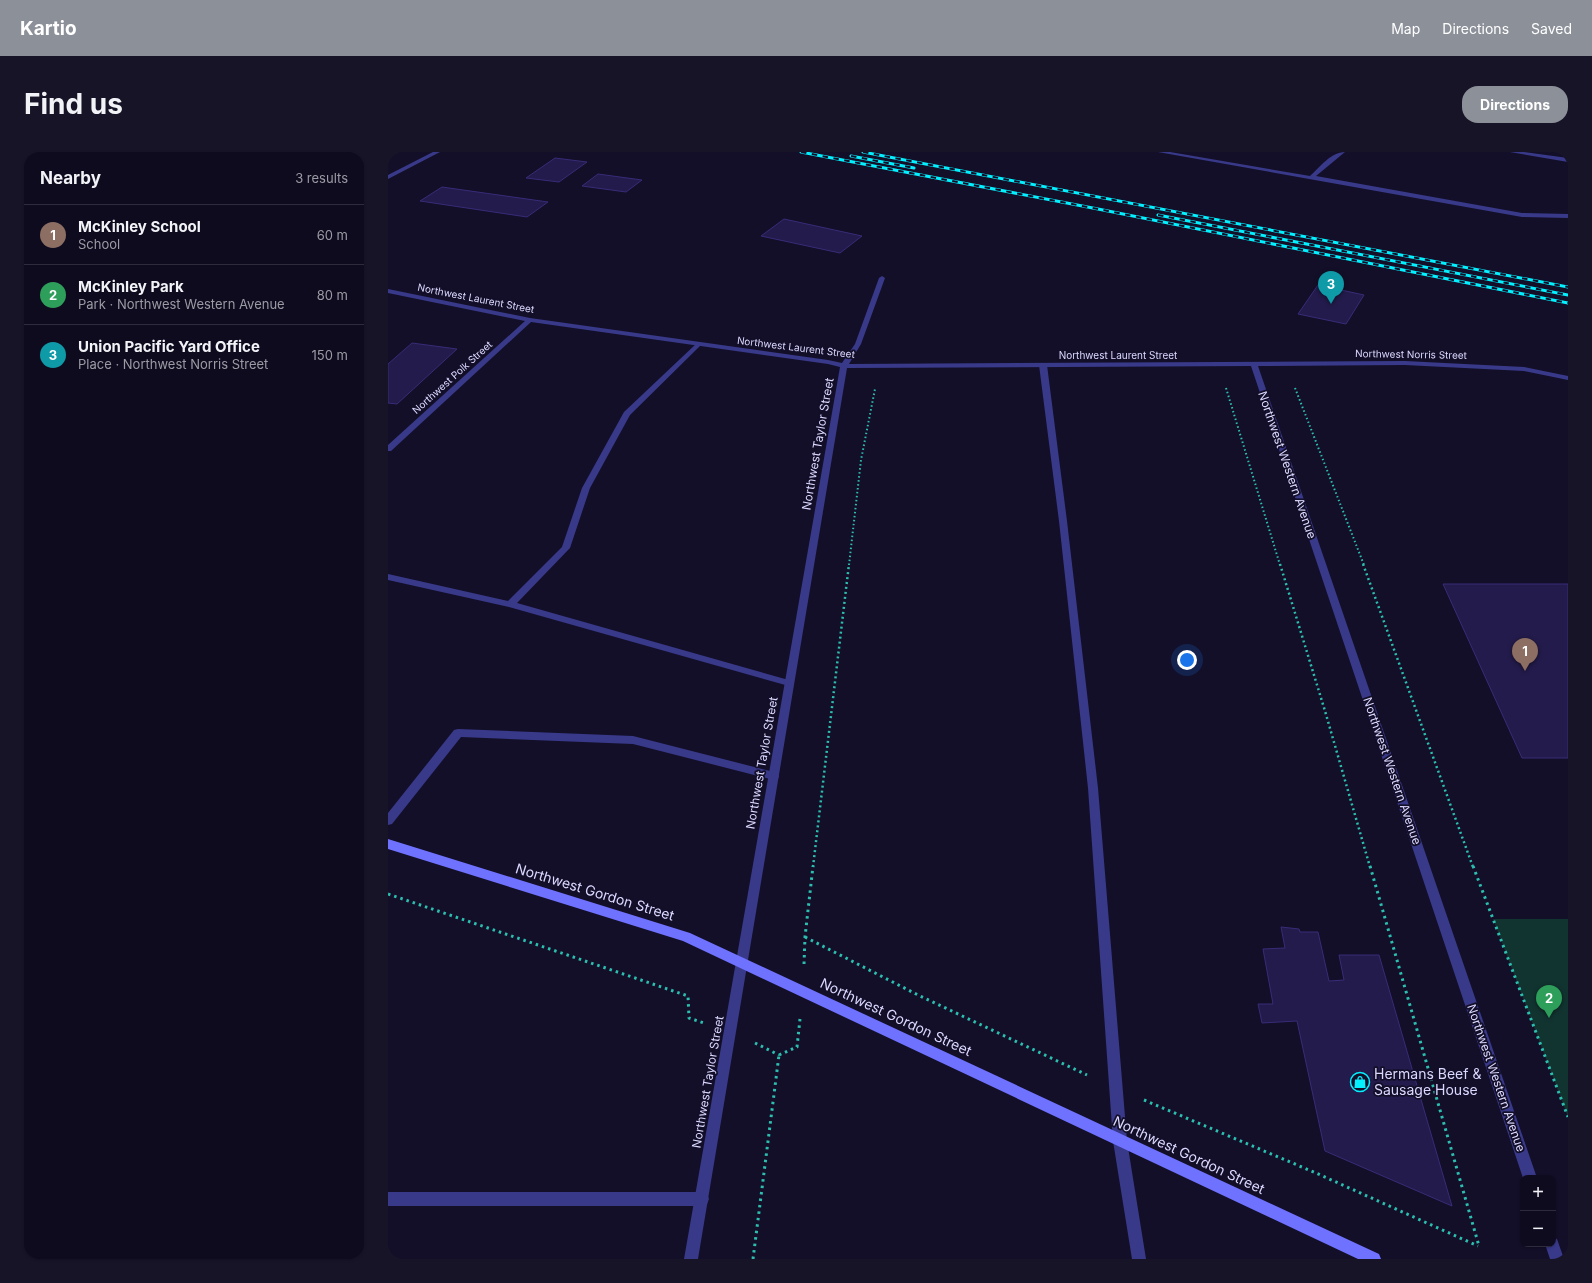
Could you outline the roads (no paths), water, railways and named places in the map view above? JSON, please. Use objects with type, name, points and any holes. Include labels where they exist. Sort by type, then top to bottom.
[{"type":"main road","name":"Northwest Gordon Street","points":[[388,844],[686,937],[1374,1259]]},
{"type":"street","points":[[388,177],[437,152]]},
{"type":"street","points":[[1161,152],[1312,177],[1522,215],[1568,216]]},
{"type":"street","points":[[1312,177],[1329,161],[1342,152]]},
{"type":"street","points":[[1513,152],[1568,160]]},
{"type":"street","name":"Northwest Taylor Street","points":[[691,1259],[844,366],[858,344],[882,278]]},
{"type":"street","name":"Northwest Laurent Street","points":[[388,291],[530,320],[828,362],[844,366],[1254,364]]},
{"type":"street","name":"Northwest Polk Street","points":[[388,448],[530,320]]},
{"type":"street","points":[[510,604],[566,548],[586,488],[627,414],[699,344]]},
{"type":"street","name":"Northwest Norris Street","points":[[1254,364],[1436,364],[1524,369],[1568,378]]},
{"type":"street","name":"Northwest Western Avenue","points":[[1254,364],[1529,1175]]},
{"type":"street","points":[[1043,365],[1063,521],[1092,788],[1120,1141],[1139,1259]]},
{"type":"street","points":[[388,577],[510,604],[789,683]]},
{"type":"street","points":[[388,821],[458,733],[633,740],[774,776]]},
{"type":"street","points":[[388,1199],[702,1199]]},
{"type":"street","points":[[1553,1247],[1558,1259]]},
{"type":"railway","points":[[801,152],[1098,209],[1568,303]]},
{"type":"railway","points":[[863,152],[1568,287]]},
{"type":"railway","points":[[851,156],[914,168]]},
{"type":"railway","points":[[1158,215],[1568,295]]},
{"type":"place","name":"Union Pacific Yard Office","points":[[1331,304]]},
{"type":"place","name":"McKinley School","points":[[1525,671]]},
{"type":"place","name":"McKinley Park","points":[[1549,1018]]},
{"type":"place","name":"Hermans Beef & Sausage House","points":[[1360,1082]]}]
